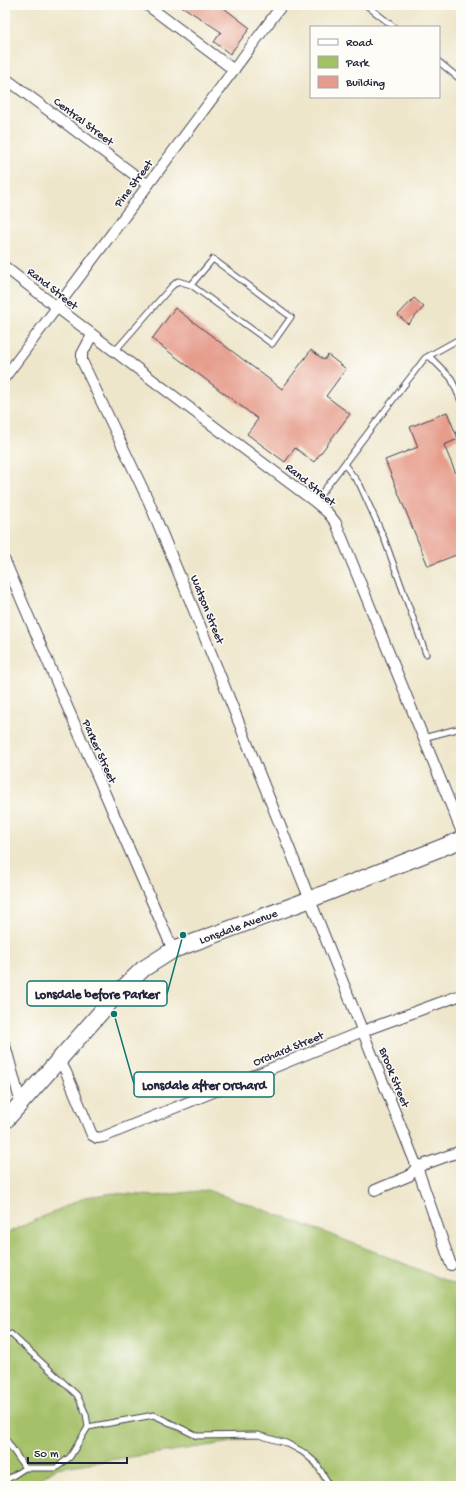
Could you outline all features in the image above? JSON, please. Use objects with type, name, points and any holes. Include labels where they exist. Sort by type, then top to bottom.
[{"type":"main road","name":"Lonsdale Avenue","points":[[5,1121],[117,994],[143,969],[173,950],[311,899],[461,840]]},
{"type":"street","points":[[147,5],[234,70]]},
{"type":"street","name":"Pine Street","points":[[5,377],[282,5]]},
{"type":"street","name":"Central Street","points":[[5,78],[148,185]]},
{"type":"street","name":"Rand Street","points":[[5,267],[114,352],[177,397],[328,513],[336,523],[461,830]]},
{"type":"street","name":"Watson Street","points":[[92,335],[82,354],[84,365],[149,502],[311,899]]},
{"type":"street","name":"Parker Street","points":[[5,561],[173,950]]},
{"type":"street","name":"Brook Street","points":[[311,899],[417,1167],[451,1266]]},
{"type":"street","name":"Orchard Street","points":[[59,1059],[66,1072],[92,1135],[97,1138],[363,1031],[461,995]]},
{"type":"street","points":[[5,1045],[20,1104]]},
{"type":"street","points":[[375,1190],[408,1176],[417,1167],[461,1151]]},
{"type":"lane","points":[[366,5],[393,26]]},
{"type":"lane","points":[[440,63],[461,80]]},
{"type":"lane","points":[[114,352],[178,281],[191,285],[272,344],[292,317],[212,259],[191,285]]},
{"type":"lane","points":[[315,502],[425,358],[461,338]]},
{"type":"lane","points":[[429,356],[451,378],[461,401]]},
{"type":"lane","points":[[344,464],[360,484],[384,538],[426,654]]},
{"type":"lane","points":[[423,738],[461,728]]},
{"type":"lane","points":[[5,1336],[11,1334],[77,1395],[86,1414],[88,1427],[70,1457],[56,1468],[25,1468],[5,1481]]},
{"type":"lane","points":[[88,1427],[154,1415],[197,1436],[258,1435],[286,1443],[303,1452],[316,1463],[330,1486]]},
{"type":"lane","points":[[5,1438],[25,1468]]},
{"type":"green space","points":[[207,1190],[335,1236],[461,1287],[461,1486],[330,1486],[316,1463],[303,1452],[258,1435],[233,1442],[56,1468],[30,1486],[5,1486],[5,1234],[86,1197],[113,1193],[156,1196]]},
{"type":"building","points":[[180,5],[220,5],[250,28],[230,54],[214,42],[221,32]]},
{"type":"building","points":[[414,298],[424,307],[408,324],[398,315]]},
{"type":"building","points":[[175,308],[282,389],[311,350],[324,360],[328,355],[346,369],[326,396],[350,414],[314,462],[295,448],[285,462],[247,434],[258,419],[152,339]]},
{"type":"building","points":[[447,412],[458,439],[444,445],[461,486],[461,553],[428,566],[385,460],[418,447],[410,427]]},
{"type":"place","name":"Lonsdale before Parker","points":[[183,935]]},
{"type":"place","name":"Lonsdale after Orchard","points":[[114,1014]]}]
